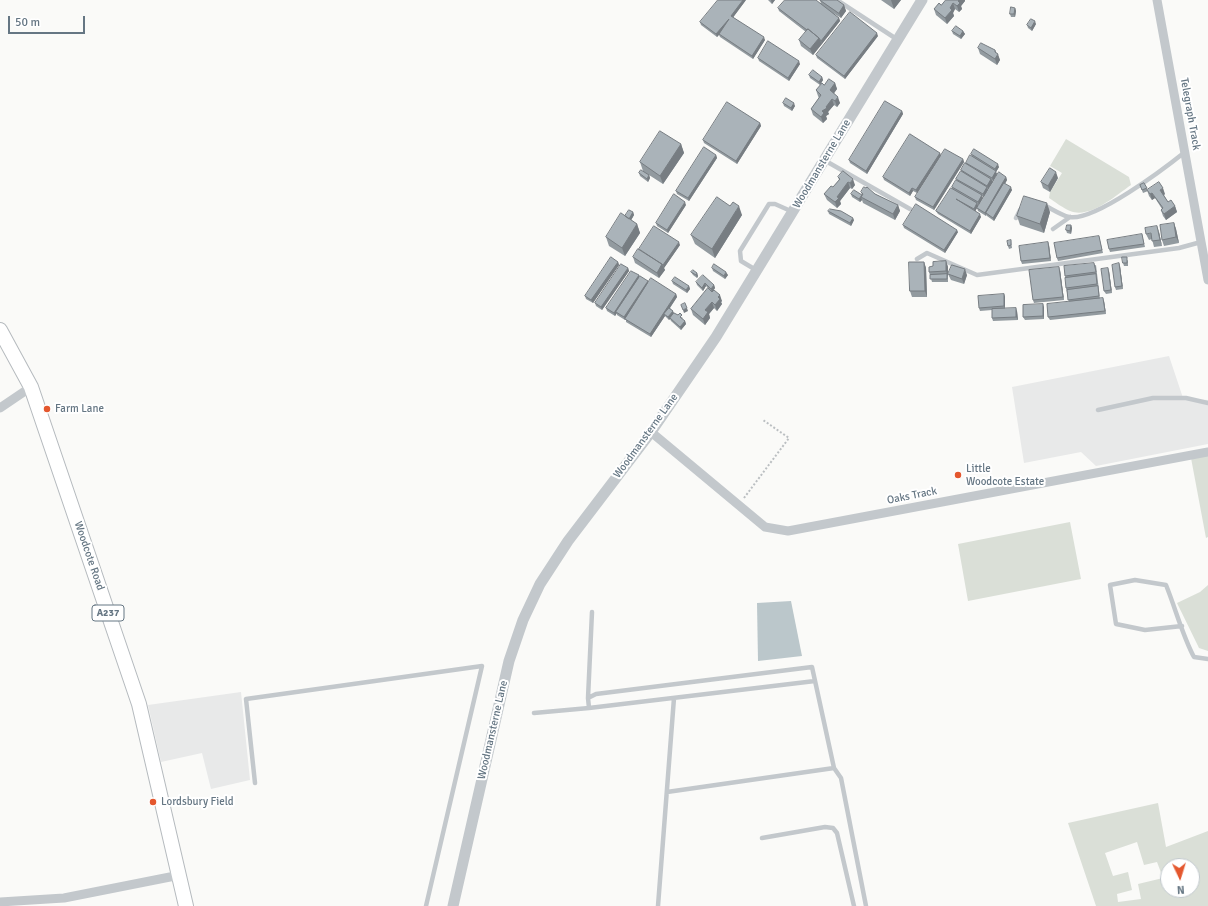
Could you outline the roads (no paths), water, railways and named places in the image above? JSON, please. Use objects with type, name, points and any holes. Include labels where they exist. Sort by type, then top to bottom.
[{"type":"main road","name":"Woodcote Road","points":[[0,330],[31,387],[139,704],[186,906]]},
{"type":"street","name":"Woodmansterne Lane","points":[[453,906],[509,661],[524,620],[540,584],[568,541],[651,432],[716,337],[922,0]]},
{"type":"street","name":"Telegraph Track","points":[[1157,0],[1208,280]]},
{"type":"street","points":[[0,408],[31,387]]},
{"type":"street","name":"Oaks Track","points":[[651,432],[765,527],[788,531],[1208,452]]},
{"type":"street","points":[[0,902],[64,898],[180,875]]},
{"type":"lane","points":[[837,0],[898,40]]},
{"type":"lane","points":[[1053,229],[1070,217],[1094,212],[1160,172],[1185,152]]},
{"type":"lane","points":[[824,160],[865,185],[910,209]]},
{"type":"lane","points":[[1040,203],[1070,217]]},
{"type":"lane","points":[[756,271],[741,261],[740,251],[770,204],[775,204],[793,212]]},
{"type":"lane","points":[[1016,218],[1023,204]]},
{"type":"lane","points":[[918,258],[927,253],[977,275],[1179,248],[1201,242]]},
{"type":"lane","points":[[1098,410],[1152,398],[1186,398],[1208,403]]},
{"type":"lane","points":[[1182,626],[1145,630],[1116,624],[1110,585],[1135,580],[1166,585],[1182,626],[1194,657],[1208,659]]},
{"type":"lane","points":[[589,708],[588,698],[592,612]]},
{"type":"lane","points":[[255,783],[246,699],[482,666],[426,906]]},
{"type":"lane","points":[[588,698],[596,694],[812,667],[834,768],[841,778],[866,906]]},
{"type":"lane","points":[[534,713],[589,708],[815,681]]},
{"type":"lane","points":[[658,906],[674,698]]},
{"type":"lane","points":[[667,792],[834,768]]},
{"type":"lane","points":[[762,838],[825,827],[833,828],[837,833],[854,906]]},
{"type":"place","name":"Farm Lane","points":[[47,409]]},
{"type":"place","name":"Little Woodcote Estate","points":[[958,475]]},
{"type":"place","name":"Lordsbury Field","points":[[153,802]]}]
